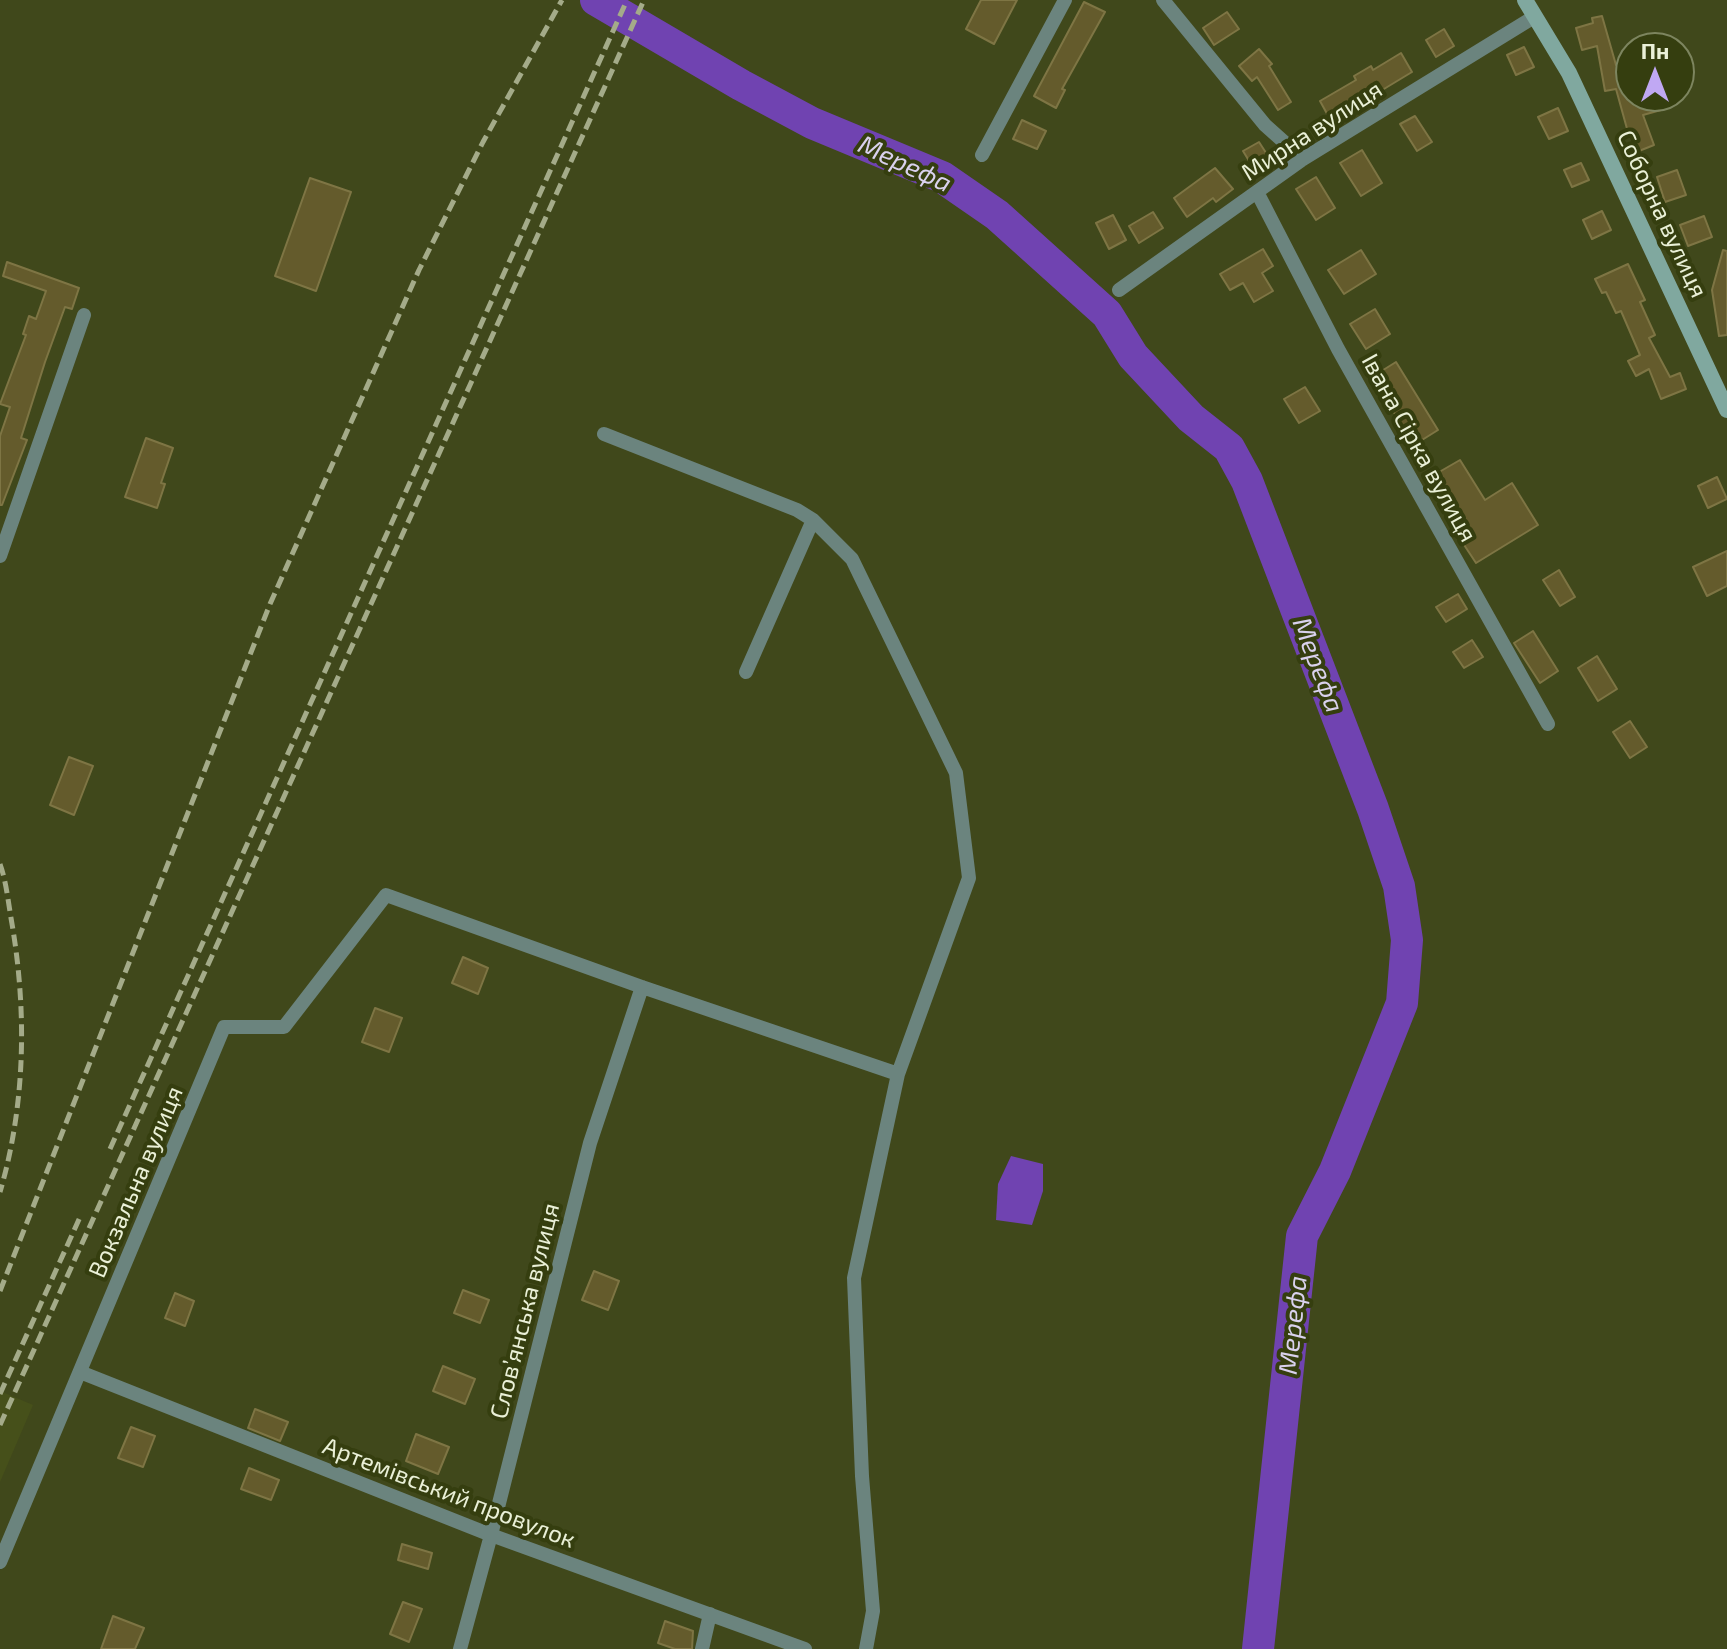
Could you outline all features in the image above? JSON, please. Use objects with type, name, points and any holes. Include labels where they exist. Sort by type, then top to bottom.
[{"type":"street","points":[[982,155],[1065,0]]},
{"type":"street","points":[[1163,0],[1265,125],[1303,159]]},
{"type":"street","name":"Соборна вулиця","points":[[1525,0],[1569,73],[1727,410]]},
{"type":"street","name":"Мирна вулиця","points":[[1119,290],[1303,159],[1534,17]]},
{"type":"street","name":"Івана Сірка вулиця","points":[[1257,192],[1338,349],[1548,724]]},
{"type":"street","points":[[0,556],[84,315]]},
{"type":"street","points":[[604,434],[797,510],[813,520],[852,559],[956,773],[969,878],[898,1074],[854,1278],[862,1476],[873,1611],[866,1649]]},
{"type":"street","points":[[746,672],[813,520]]},
{"type":"street","name":"Вокзальна вулиця","points":[[0,1562],[224,1027],[284,1027],[386,895],[642,987]]},
{"type":"street","points":[[642,987],[898,1074]]},
{"type":"street","name":"Слов’янська вулиця","points":[[460,1649],[590,1143],[642,987]]},
{"type":"street","name":"Артемівський провулок","points":[[80,1372],[491,1535],[805,1649]]},
{"type":"street","points":[[702,1649],[710,1614]]},
{"type":"shaded area","points":[[1011,1156],[1043,1164],[1043,1191],[1032,1225],[996,1220],[998,1184]]},
{"type":"shaded area","points":[[0,1391],[33,1405],[0,1482]]},
{"type":"building","points":[[981,0],[1017,0],[994,44],[966,29]]},
{"type":"building","points":[[1084,2],[1105,12],[1062,89],[1065,90],[1056,108],[1034,96]]},
{"type":"building","points":[[1227,12],[1239,29],[1214,45],[1203,28]]},
{"type":"building","points":[[1602,16],[1615,62],[1615,89],[1605,91],[1597,46],[1582,50],[1576,28],[1593,23],[1592,18]]},
{"type":"building","points":[[1444,29],[1454,46],[1436,57],[1426,40]]},
{"type":"building","points":[[1524,47],[1534,67],[1516,75],[1507,55]]},
{"type":"building","points":[[1259,49],[1272,64],[1269,66],[1291,102],[1278,110],[1257,77],[1252,81],[1239,66]]},
{"type":"building","points":[[1401,53],[1412,72],[1331,121],[1320,101],[1356,80],[1354,76],[1371,66],[1373,70]]},
{"type":"building","points":[[1558,108],[1568,131],[1549,139],[1538,117]]},
{"type":"building","points":[[1622,112],[1654,112],[1643,115],[1654,145],[1639,151],[1634,135],[1629,136]]},
{"type":"building","points":[[1415,116],[1432,142],[1417,151],[1400,124]]},
{"type":"building","points":[[1022,120],[1046,131],[1037,149],[1013,139]]},
{"type":"building","points":[[1259,142],[1270,159],[1254,169],[1243,151]]},
{"type":"building","points":[[1362,150],[1382,183],[1361,196],[1340,163]]},
{"type":"building","points":[[1581,163],[1589,180],[1572,187],[1564,170]]},
{"type":"building","points":[[1215,168],[1233,189],[1216,202],[1213,198],[1187,217],[1174,198]]},
{"type":"building","points":[[1677,170],[1686,195],[1665,202],[1657,177]]},
{"type":"building","points":[[1316,177],[1335,208],[1316,220],[1296,189]]},
{"type":"building","points":[[310,178],[351,192],[316,291],[275,276]]},
{"type":"building","points":[[1602,211],[1611,230],[1592,239],[1583,220]]},
{"type":"building","points":[[1153,212],[1163,228],[1139,243],[1129,226]]},
{"type":"building","points":[[1113,215],[1126,240],[1109,249],[1096,223]]},
{"type":"building","points":[[1704,216],[1712,237],[1688,246],[1680,225]]},
{"type":"building","points":[[1263,249],[1273,266],[1262,273],[1273,291],[1254,302],[1243,283],[1230,290],[1220,274]]},
{"type":"building","points":[[1361,250],[1376,274],[1344,294],[1328,270]]},
{"type":"building","points":[[1723,250],[1727,251],[1727,335],[1719,336],[1712,290]]},
{"type":"building","points":[[7,262],[79,288],[72,309],[65,307],[21,438],[27,440],[0,505],[0,436],[10,407],[0,404],[26,335],[23,334],[29,316],[36,319],[46,291],[3,276]]},
{"type":"building","points":[[1628,264],[1645,300],[1640,302],[1655,335],[1649,338],[1670,377],[1680,373],[1686,389],[1661,399],[1649,369],[1636,376],[1628,361],[1640,355],[1621,311],[1616,313],[1606,292],[1602,293],[1595,279]]},
{"type":"building","points":[[1375,309],[1390,334],[1366,349],[1350,324]]},
{"type":"building","points":[[1396,362],[1438,430],[1414,445],[1372,377]]},
{"type":"building","points":[[1305,387],[1320,411],[1299,423],[1284,399]]},
{"type":"building","points":[[146,438],[173,448],[161,483],[165,484],[157,508],[125,497]]},
{"type":"building","points":[[1460,460],[1485,500],[1512,483],[1538,525],[1476,563],[1449,522],[1460,516],[1434,475]]},
{"type":"building","points":[[1717,477],[1727,499],[1708,508],[1698,486]]},
{"type":"building","points":[[1727,551],[1727,586],[1707,596],[1693,567]]},
{"type":"building","points":[[1559,570],[1575,597],[1560,606],[1543,580]]},
{"type":"building","points":[[1458,594],[1467,609],[1446,622],[1436,607]]},
{"type":"building","points":[[1533,631],[1558,671],[1540,683],[1514,643]]},
{"type":"building","points":[[1472,640],[1483,657],[1464,668],[1453,652]]},
{"type":"building","points":[[1597,656],[1617,689],[1598,701],[1578,668]]},
{"type":"building","points":[[1630,721],[1647,747],[1630,758],[1613,732]]},
{"type":"building","points":[[69,757],[93,766],[74,815],[50,805]]},
{"type":"building","points":[[463,957],[488,968],[478,994],[452,983]]},
{"type":"building","points":[[375,1008],[402,1018],[389,1052],[362,1042]]},
{"type":"building","points":[[594,1271],[619,1281],[608,1310],[582,1300]]},
{"type":"building","points":[[463,1290],[489,1300],[480,1323],[454,1313]]},
{"type":"building","points":[[175,1293],[194,1301],[185,1326],[165,1318]]},
{"type":"building","points":[[443,1366],[475,1379],[465,1404],[433,1391]]},
{"type":"building","points":[[255,1409],[288,1422],[280,1441],[248,1428]]},
{"type":"building","points":[[131,1427],[155,1436],[143,1467],[118,1458]]},
{"type":"building","points":[[416,1434],[449,1447],[438,1474],[406,1461]]},
{"type":"building","points":[[249,1468],[279,1480],[271,1500],[241,1489]]},
{"type":"building","points":[[402,1544],[432,1553],[428,1569],[398,1560]]},
{"type":"building","points":[[403,1602],[422,1609],[409,1642],[390,1634]]},
{"type":"building","points":[[113,1616],[144,1628],[135,1649],[101,1649]]},
{"type":"building","points":[[665,1621],[693,1631],[692,1649],[675,1649],[658,1643]]},
{"type":"waterway","name":"Мерефа","points":[[596,0],[812,123],[942,177],[997,215],[1107,314],[1133,356],[1191,418],[1229,448],[1247,481],[1373,809],[1399,886],[1407,940],[1402,1003],[1335,1171],[1302,1236],[1258,1649]]},
{"type":"railway","points":[[0,1291],[270,604],[419,270],[483,142],[562,0]]},
{"type":"railway","points":[[110,1149],[627,0]]},
{"type":"railway","points":[[0,1425],[644,0]]},
{"type":"railway","points":[[0,864],[16,952],[21,1021],[15,1124],[0,1192]]},
{"type":"railway","points":[[0,1394],[81,1215]]}]
